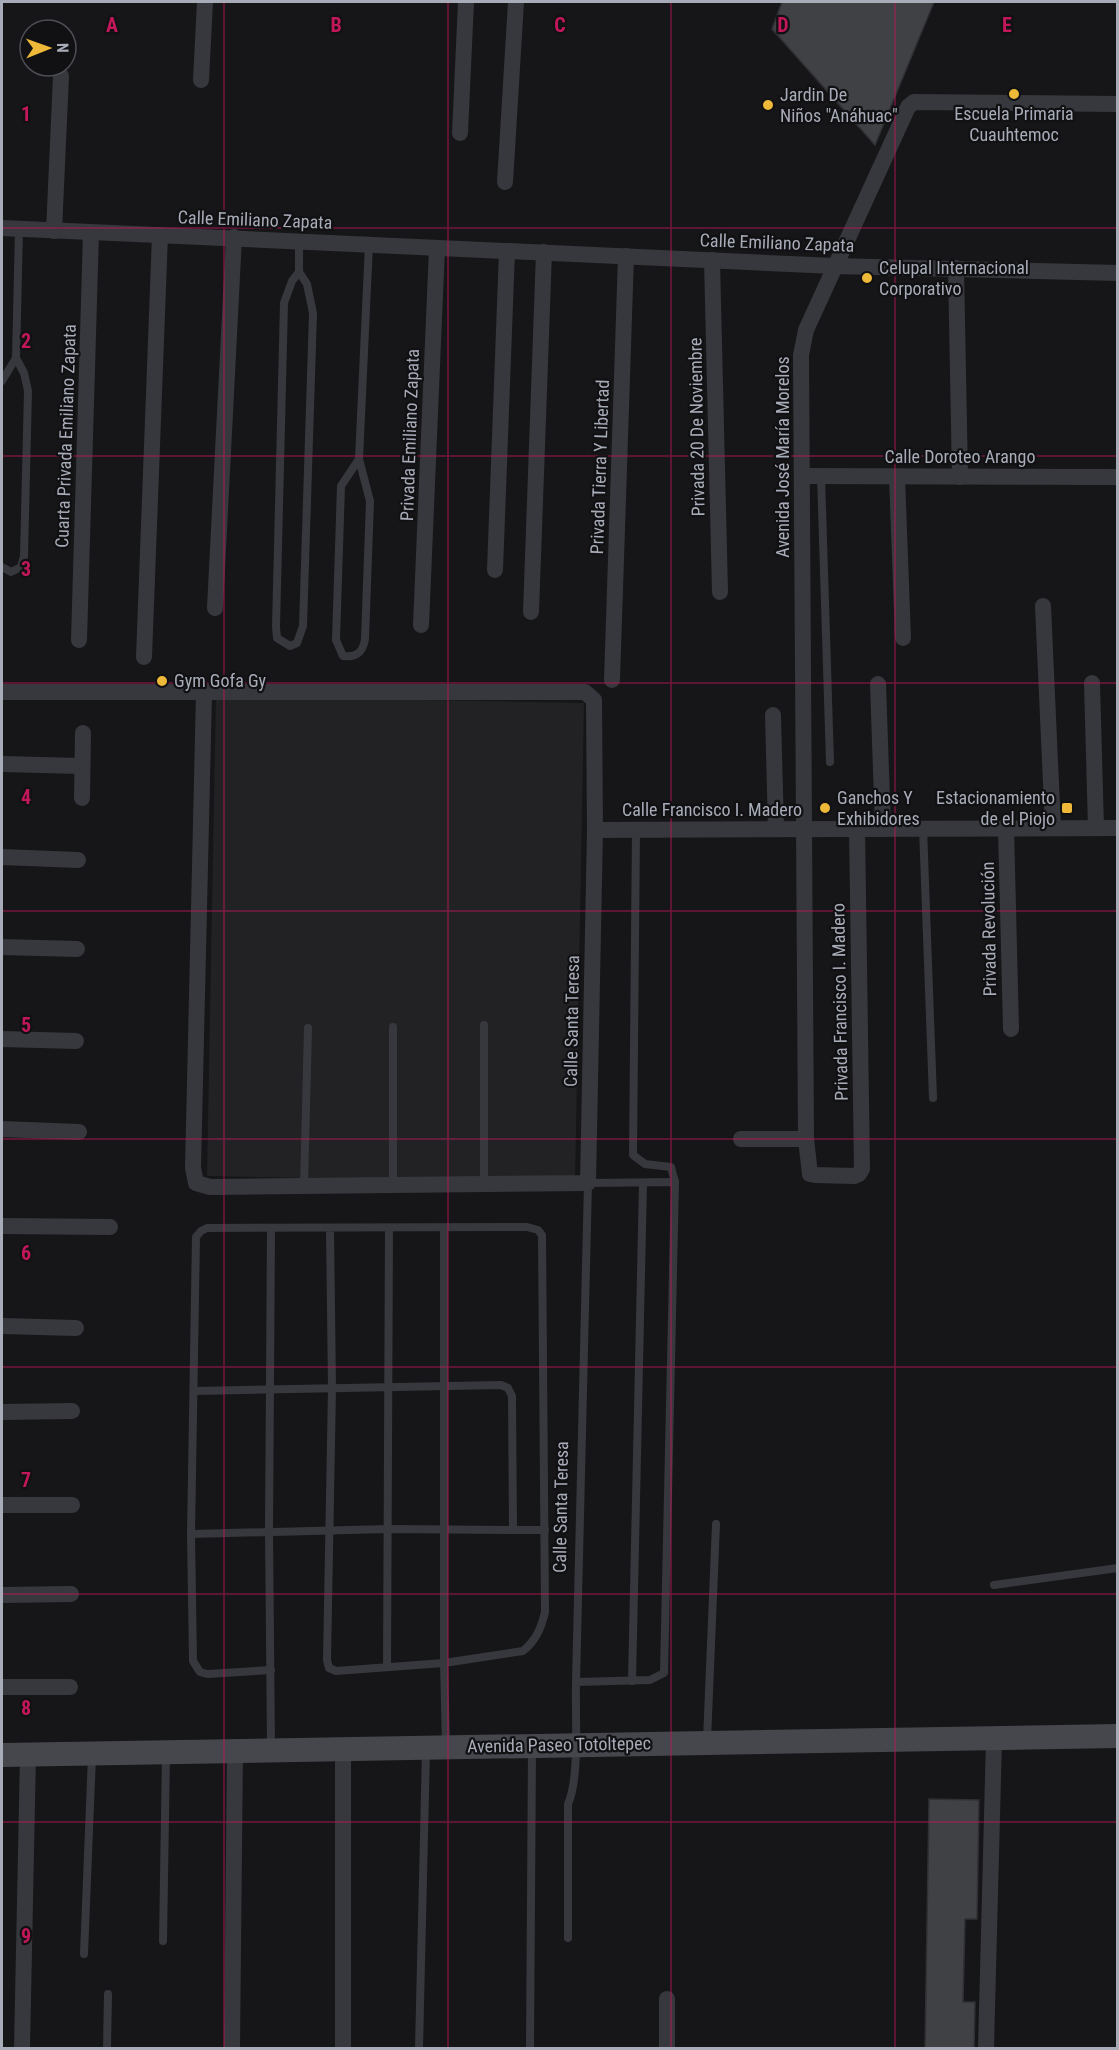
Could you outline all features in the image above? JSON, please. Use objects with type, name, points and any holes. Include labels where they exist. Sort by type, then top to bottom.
[{"type":"main road","name":"Avenida Paseo Totoltepec","points":[[2,1755],[235,1749],[574,1746],[1118,1736]]},
{"type":"street","points":[[201,80],[205,2]]},
{"type":"street","points":[[460,133],[466,2]]},
{"type":"street","points":[[505,182],[516,2]]},
{"type":"street","points":[[54,231],[61,78]]},
{"type":"street","name":"Avenida José María Morelos","points":[[859,1174],[810,1174],[806,1139],[802,341],[834,266],[908,108],[923,100],[1118,104]]},
{"type":"street","name":"Calle Emiliano Zapata","points":[[2,228],[834,266],[1118,273]]},
{"type":"street","name":"Cuarta Privada Emiliano Zapata","points":[[79,640],[91,232]]},
{"type":"street","points":[[144,657],[160,235]]},
{"type":"street","points":[[215,608],[234,237]]},
{"type":"street","name":"Privada Emiliano Zapata","points":[[421,625],[437,248]]},
{"type":"street","points":[[495,570],[507,251]]},
{"type":"street","points":[[531,612],[544,252]]},
{"type":"street","name":"Privada Tierra Y Libertad","points":[[612,680],[626,256]]},
{"type":"street","name":"Privada 20 De Noviembre","points":[[712,260],[720,592]]},
{"type":"street","points":[[956,268],[960,477]]},
{"type":"street","name":"Calle Doroteo Arango","points":[[802,476],[1118,477]]},
{"type":"street","points":[[897,477],[903,638]]},
{"type":"street","points":[[1043,606],[1053,828]]},
{"type":"street","points":[[1092,683],[1096,828]]},
{"type":"street","points":[[878,684],[883,828]]},
{"type":"street","name":"Calle Santa Teresa","points":[[2,692],[585,692],[594,700],[595,830],[588,1183]]},
{"type":"street","points":[[204,693],[193,1168],[196,1183],[210,1187],[588,1183]]},
{"type":"street","points":[[773,715],[776,829]]},
{"type":"street","points":[[82,798],[83,733]]},
{"type":"street","points":[[2,764],[81,766]]},
{"type":"street","name":"Privada Francisco I. Madero","points":[[857,828],[862,1169],[859,1174]]},
{"type":"street","name":"Privada Revolución","points":[[1006,828],[1011,1029]]},
{"type":"street","name":"Calle Francisco I. Madero","points":[[595,830],[1118,828]]},
{"type":"street","points":[[2,857],[78,860]]},
{"type":"street","points":[[2,947],[77,949]]},
{"type":"street","points":[[2,1039],[76,1041]]},
{"type":"street","points":[[2,1129],[79,1131]]},
{"type":"street","points":[[741,1139],[806,1139]]},
{"type":"street","points":[[2,1226],[110,1227]]},
{"type":"street","points":[[2,1326],[76,1328]]},
{"type":"street","points":[[2,1412],[72,1411]]},
{"type":"street","points":[[2,1505],[72,1505]]},
{"type":"street","points":[[2,1595],[71,1594]]},
{"type":"street","points":[[2,1687],[70,1686]]},
{"type":"street","points":[[986,2049],[994,1739]]},
{"type":"street","points":[[343,1748],[344,2049]]},
{"type":"street","points":[[232,2049],[235,1749]]},
{"type":"street","points":[[22,2049],[28,1754]]},
{"type":"street","points":[[667,1999],[667,2049]]},
{"type":"lane","points":[[2,567],[11,572],[21,567],[24,556],[28,392],[24,373],[16,358],[19,229]]},
{"type":"lane","points":[[299,242],[299,272],[307,284],[313,313],[303,626],[297,643],[290,646],[277,638],[277,580],[284,303],[292,281],[299,272]]},
{"type":"lane","points":[[359,459],[346,475],[340,500],[336,640],[343,656],[351,657],[359,654],[364,648],[365,639],[370,501],[359,459],[369,244]]},
{"type":"lane","points":[[2,381],[16,358]]},
{"type":"lane","points":[[821,476],[830,762]]},
{"type":"lane","points":[[923,828],[933,1098]]},
{"type":"lane","points":[[576,1682],[650,1680],[664,1673],[675,1182],[671,1167],[645,1164],[633,1155],[636,830]]},
{"type":"lane","points":[[484,1025],[484,1185]]},
{"type":"lane","points":[[393,1027],[393,1185]]},
{"type":"lane","points":[[304,1186],[308,1028]]},
{"type":"lane","points":[[588,1183],[675,1182]]},
{"type":"lane","name":"Calle Santa Teresa","points":[[568,1938],[568,1804],[573,1793],[588,1183]]},
{"type":"lane","points":[[632,1681],[644,1183]]},
{"type":"lane","points":[[270,1670],[207,1674],[196,1667],[193,1661],[191,1534],[196,1237],[207,1228],[527,1227],[537,1230],[542,1235],[545,1612],[541,1629],[533,1642],[523,1651],[444,1663],[336,1671],[329,1668],[327,1660],[332,1388],[330,1228]]},
{"type":"lane","points":[[387,1667],[389,1228]]},
{"type":"lane","points":[[419,2049],[436,1746],[444,1663],[444,1228]]},
{"type":"lane","points":[[271,1229],[269,1531],[271,1749]]},
{"type":"lane","points":[[194,1391],[445,1386],[501,1386],[507,1388],[512,1396],[513,1530]]},
{"type":"lane","points":[[707,1744],[716,1524]]},
{"type":"lane","points":[[191,1534],[388,1529],[545,1530]]},
{"type":"lane","points":[[994,1585],[1118,1568]]},
{"type":"lane","points":[[530,2049],[532,1746]]},
{"type":"lane","points":[[164,1941],[166,1751]]},
{"type":"lane","points":[[84,1954],[93,1753]]},
{"type":"lane","points":[[107,2049],[108,1994]]},
{"type":"shaded area","points":[[216,696],[584,703],[575,1183],[207,1176]]},
{"type":"building","points":[[782,2],[934,2],[875,145],[772,29]]},
{"type":"building","points":[[929,1799],[979,1800],[977,1919],[965,1919],[963,2002],[975,2002],[974,2049],[925,2049]]},
{"type":"place","name":"Escuela Primaria Cuauhtemoc","points":[[1014,94]]},
{"type":"place","name":"Jardin De Niños \"Anáhuac\"","points":[[768,105]]},
{"type":"place","name":"Celupal Internacional Corporativo","points":[[867,278]]},
{"type":"place","name":"Gym Gofa Gy","points":[[162,681]]},
{"type":"place","name":"Ganchos Y Exhibidores","points":[[825,808]]},
{"type":"place","name":"Estacionamiento de el Piojo","points":[[1067,808]]}]
